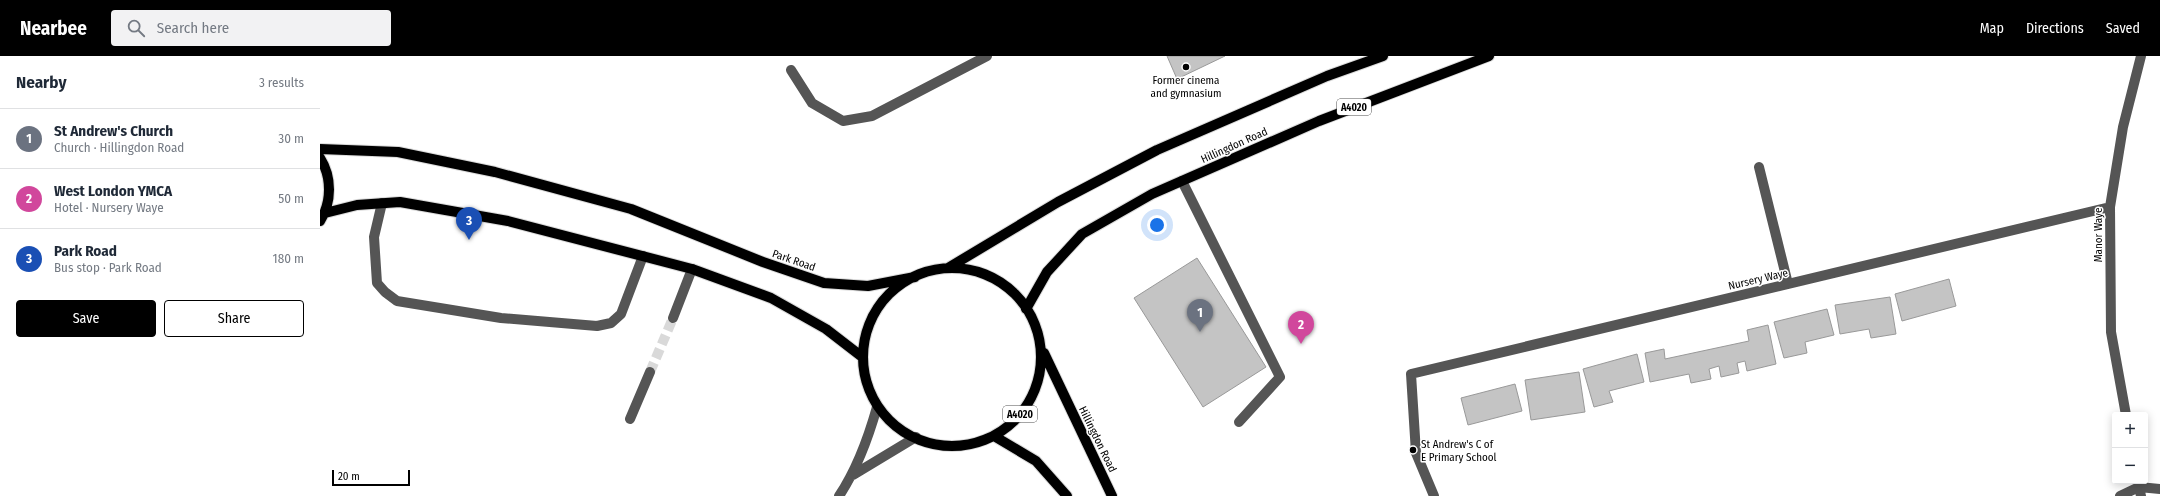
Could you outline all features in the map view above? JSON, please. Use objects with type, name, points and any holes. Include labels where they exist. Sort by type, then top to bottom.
[{"type":"main road","name":"A4020","points":[[948,268],[981,271],[1008,287],[1026,309],[1037,329],[1042,350],[1042,374],[1030,404],[1008,427],[994,436],[964,445],[932,443],[916,437],[877,407],[866,381],[861,356],[864,334],[870,318],[882,298],[915,277],[948,268],[1058,202],[1157,150],[1327,76],[1383,56]]},
{"type":"main road","name":"Hillingdon Road","points":[[1026,309],[1047,272],[1082,234],[1152,194],[1318,121],[1489,56]]},
{"type":"main road","name":"Park Road","points":[[320,149],[398,152],[495,172],[631,209],[763,262],[824,283],[868,286],[915,277]]},
{"type":"main road","points":[[320,158],[329,181],[329,197],[322,217]]},
{"type":"main road","points":[[322,217],[357,205],[400,202],[508,221],[692,269],[771,298],[826,329],[861,356]]},
{"type":"main road","name":"Hillingdon Road","points":[[1042,350],[1112,496]]},
{"type":"main road","points":[[994,436],[1036,461],[1067,496]]},
{"type":"street","points":[[791,70],[812,103],[843,121],[872,116],[987,56]]},
{"type":"street","name":"Manor Waye","points":[[2125,412],[2111,332],[2110,207],[2123,127],[2141,56]]},
{"type":"street","points":[[1759,167],[1788,284]]},
{"type":"street","points":[[1182,181],[1280,377],[1239,422]]},
{"type":"street","points":[[382,203],[374,237],[378,283],[385,292],[397,301],[501,318],[597,326],[611,323],[620,314],[643,256]]},
{"type":"street","name":"Nursery Waye","points":[[1434,496],[1416,453],[1411,374],[2110,207]]},
{"type":"street","points":[[673,318],[692,269]]},
{"type":"street","points":[[630,419],[650,372]]},
{"type":"street","points":[[839,496],[852,475],[871,430],[877,407]]},
{"type":"street","points":[[852,475],[916,437]]},
{"type":"street","points":[[2120,496],[2140,488],[2160,489]]},
{"type":"building","name":"Former cinema and gymnasium","points":[[1167,56],[1225,56],[1177,79]]},
{"type":"building","points":[[1197,258],[1266,367],[1203,407],[1134,298]]},
{"type":"building","points":[[1949,279],[1956,306],[1902,321],[1895,294]]},
{"type":"building","points":[[1890,297],[1896,334],[1871,338],[1869,329],[1840,334],[1835,305]]},
{"type":"building","points":[[1827,309],[1834,335],[1805,342],[1807,353],[1784,358],[1774,322]]},
{"type":"building","points":[[1768,325],[1776,364],[1747,371],[1745,361],[1737,363],[1739,373],[1721,377],[1719,366],[1709,369],[1711,379],[1691,383],[1689,374],[1650,382],[1645,353],[1664,349],[1665,359],[1749,341],[1747,330]]},
{"type":"building","points":[[1637,354],[1644,382],[1609,391],[1613,402],[1594,407],[1583,369]]},
{"type":"building","points":[[1579,372],[1585,412],[1531,420],[1525,380]]},
{"type":"building","points":[[1515,384],[1522,411],[1468,425],[1461,398]]},
{"type":"tunnel","points":[[650,372],[673,318]]},
{"type":"place","name":"Former cinema and gymnasium","points":[[1186,67]]},
{"type":"place","name":"Park Road","points":[[469,240]]},
{"type":"place","name":"St Andrew's Church","points":[[1200,332]]},
{"type":"place","name":"West London YMCA","points":[[1301,344]]},
{"type":"place","name":"St Andrew's C of E Primary School","points":[[1413,450]]}]
